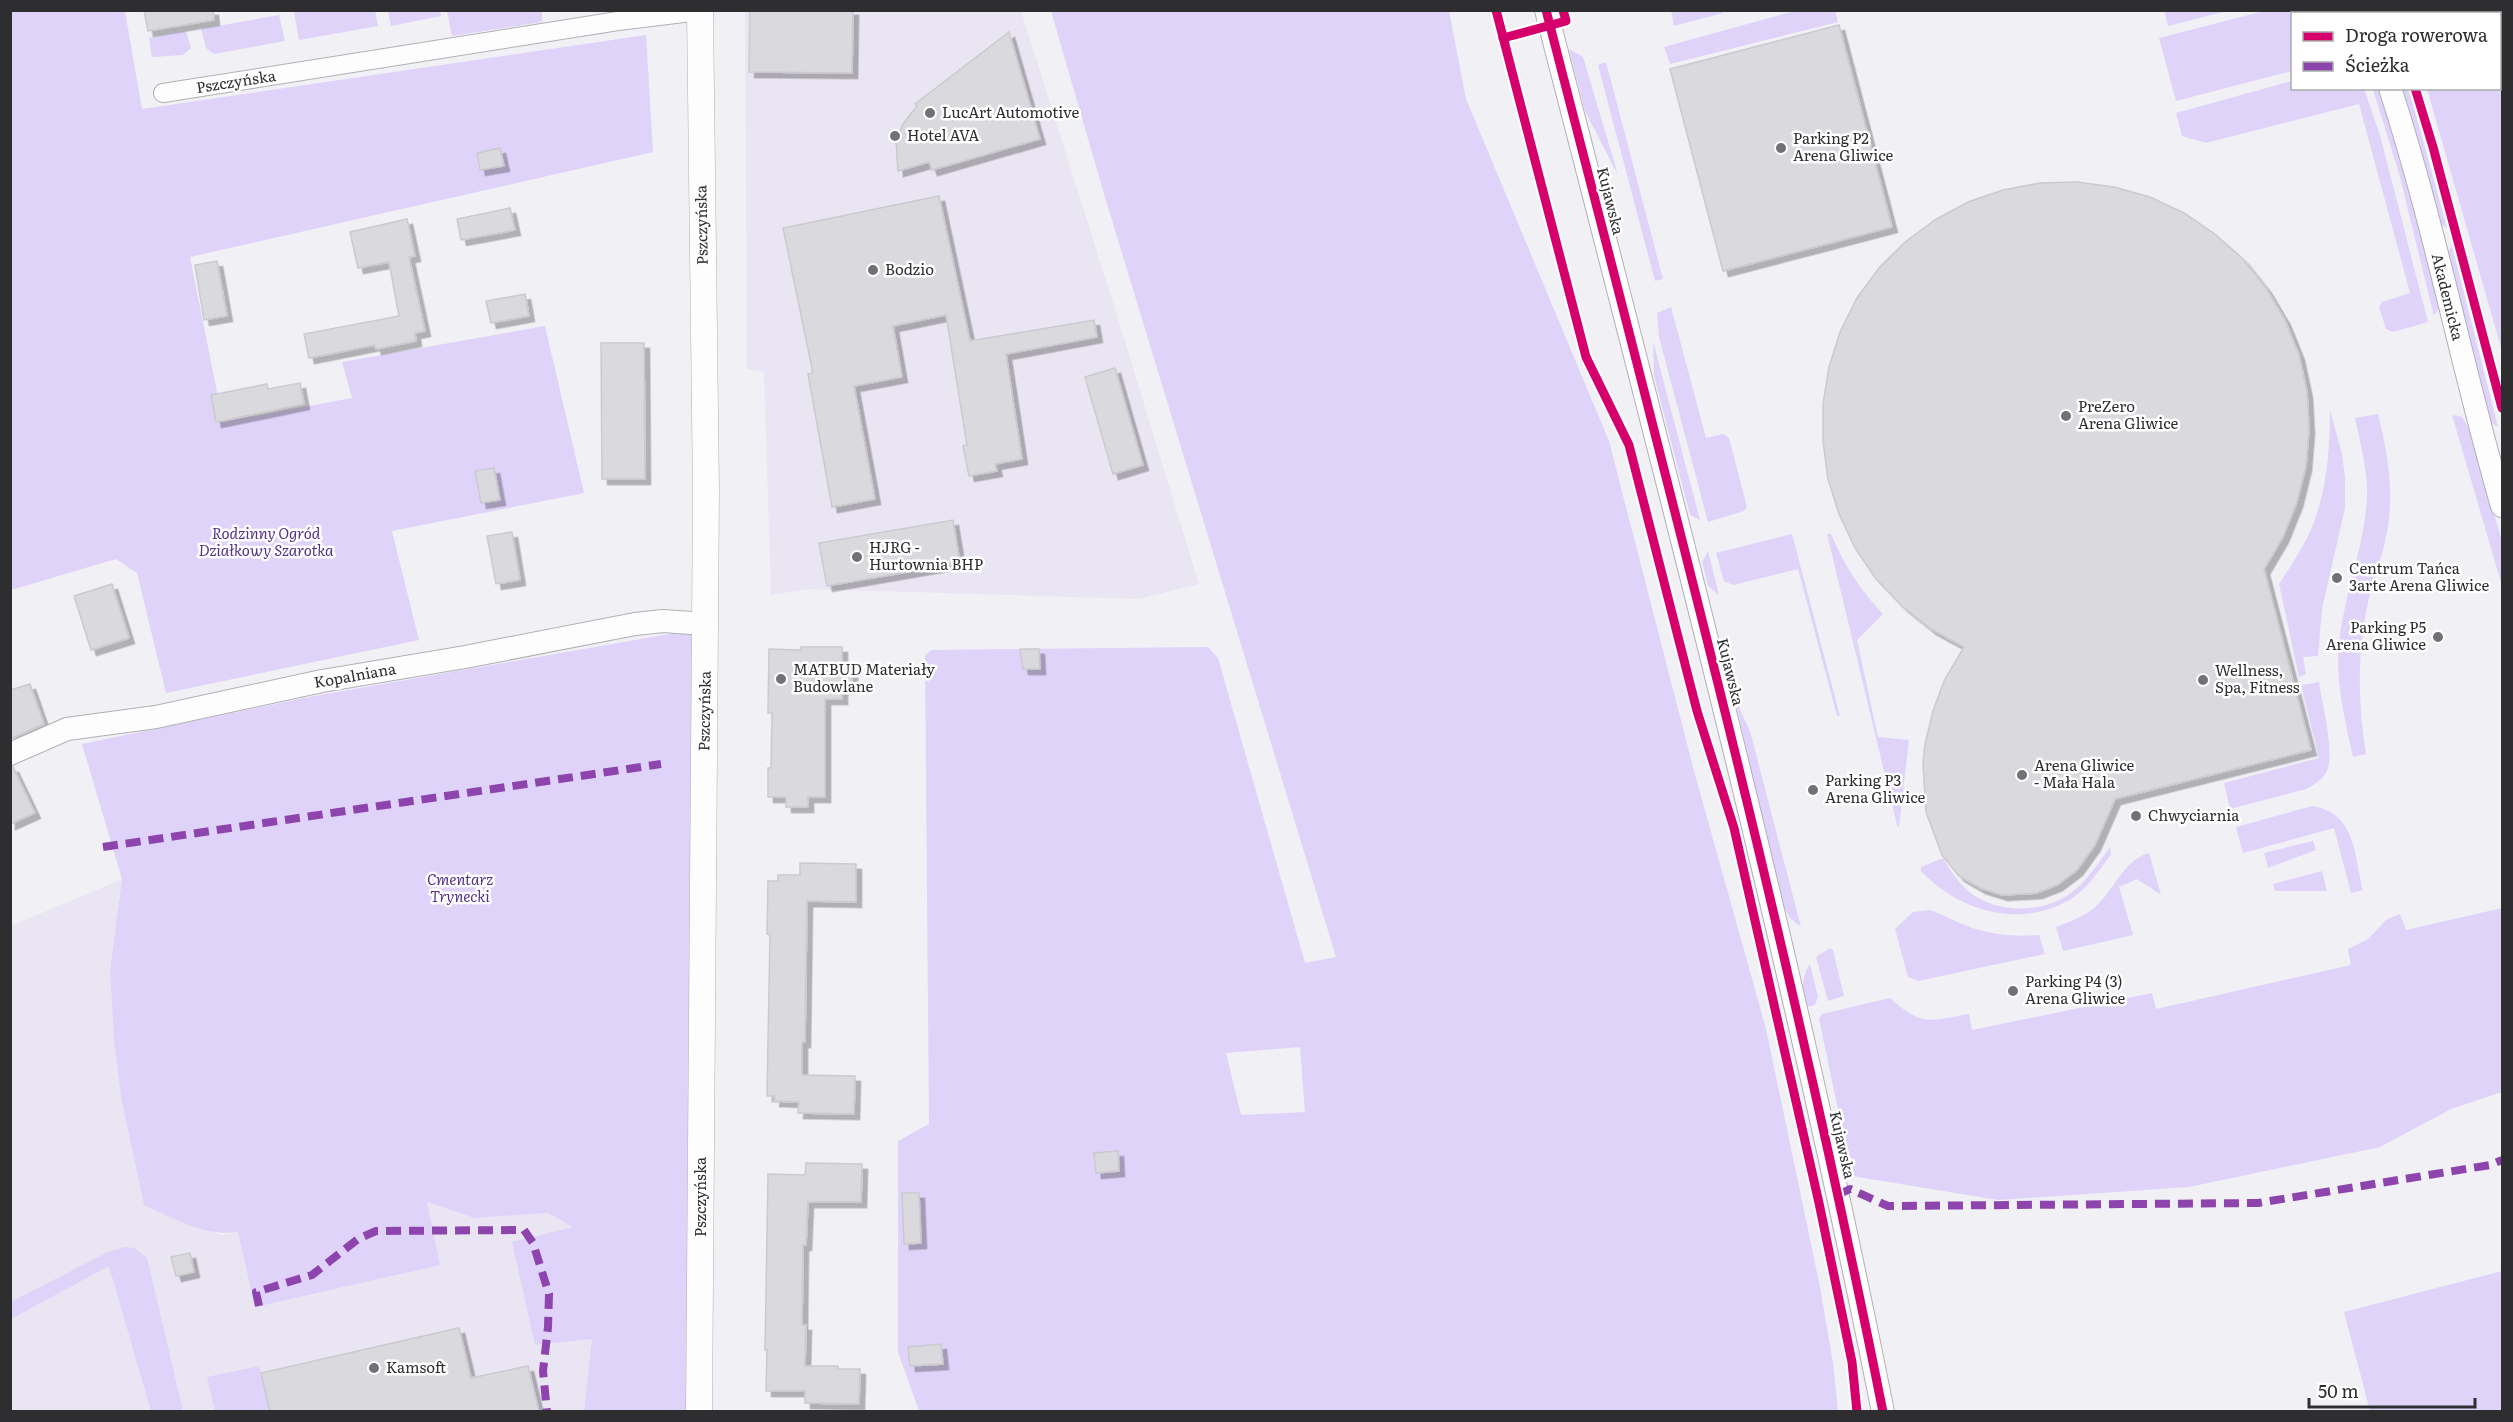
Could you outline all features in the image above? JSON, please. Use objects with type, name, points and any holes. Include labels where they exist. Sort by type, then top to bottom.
[{"type":"main road","name":"Pszczyńska","points":[[699,1412],[706,406],[700,11]]},
{"type":"street","name":"Kujawska","points":[[1546,10],[1752,818],[1838,1195],[1883,1412]]},
{"type":"street","name":"Pszczyńska","points":[[163,93],[618,21],[700,11]]},
{"type":"street","name":"Akademicka","points":[[2391,90],[2411,157],[2502,506]]},
{"type":"street","name":"Kopalniana","points":[[10,754],[67,729],[156,717],[322,681],[465,657],[635,624],[663,621],[705,624]]},
{"type":"street","name":"Kujawska","points":[[1869,1345],[1876,1412]]},
{"type":"shaded area","points":[[745,11],[1021,11],[1199,584],[1139,599],[810,589],[771,595],[764,372],[747,369]]},
{"type":"shaded area","points":[[122,879],[110,970],[114,1040],[121,1098],[144,1205],[221,1235],[426,1202],[474,1218],[548,1213],[574,1227],[594,1324],[584,1411],[11,1412],[11,926]]},
{"type":"green space","points":[[302,10],[375,11],[378,26],[299,40],[294,12]]},
{"type":"green space","points":[[1722,10],[1723,13],[1674,26],[1671,11]]},
{"type":"green space","points":[[1798,10],[1835,11],[1838,22],[1670,64],[1664,47]]},
{"type":"green space","points":[[2164,10],[2227,10],[2227,11],[2168,26]]},
{"type":"green space","name":"Rodzinny Ogród Działkowy Szarotka","points":[[11,11],[125,11],[142,109],[646,35],[653,152],[190,257],[223,422],[352,398],[342,362],[545,326],[584,493],[392,531],[419,640],[166,693],[137,573],[116,559],[11,590]]},
{"type":"green space","points":[[388,11],[440,11],[441,16],[391,26]]},
{"type":"green space","points":[[447,11],[542,11],[542,22],[452,36]]},
{"type":"green space","points":[[1051,11],[1449,11],[1466,99],[1609,441],[1694,771],[1766,1029],[1820,1287],[1833,1363],[1838,1411],[919,1411],[898,1352],[898,1141],[929,1124],[925,656],[931,650],[1208,647],[1218,658],[1305,963],[1336,957],[1104,194]],"holes":[[[1300,1047],[1305,1112],[1241,1115],[1226,1053]]]},
{"type":"green space","points":[[2264,11],[2330,12],[2291,12],[2291,71],[2176,101],[2159,38]]},
{"type":"green space","points":[[2502,11],[2502,351],[2427,90],[2501,90],[2501,12],[2396,12]]},
{"type":"green space","points":[[279,15],[285,41],[214,54],[206,48],[201,29]]},
{"type":"green space","points":[[186,31],[191,48],[183,55],[152,57],[149,38]]},
{"type":"green space","points":[[1569,49],[1583,57],[1618,175],[1585,111]]},
{"type":"green space","points":[[1606,62],[1663,279],[1655,281],[1598,65]]},
{"type":"green space","points":[[2291,81],[2291,90],[2364,90],[2380,135],[2428,322],[2393,332],[2386,329],[2379,307],[2382,302],[2410,293],[2359,104],[2206,143],[2182,136],[2176,113]]},
{"type":"green space","points":[[2373,90],[2379,90],[2403,166],[2439,308],[2434,316],[2400,177]]},
{"type":"green space","points":[[2401,90],[2408,90],[2413,104],[2447,228],[2439,223]]},
{"type":"green space","points":[[2452,246],[2498,427],[2489,421],[2447,253]]},
{"type":"green space","points":[[1671,307],[1706,438],[1723,434],[1729,438],[1747,507],[1744,511],[1708,522],[1659,337],[1657,313]]},
{"type":"green space","points":[[1653,341],[1700,520],[1690,515],[1654,376]]},
{"type":"green space","points":[[2330,410],[2342,454],[2345,508],[2322,609],[2318,656],[2303,657],[2306,674],[2299,677],[2279,584],[2306,540],[2318,509],[2326,477]]},
{"type":"green space","points":[[2378,414],[2387,459],[2390,490],[2389,521],[2369,598],[2360,662],[2361,718],[2366,754],[2353,757],[2342,700],[2338,657],[2345,607],[2362,535],[2367,499],[2362,448],[2355,418]]},
{"type":"green space","points":[[2452,415],[2462,417],[2470,430],[2502,541],[2502,586]]},
{"type":"green space","points":[[1792,534],[1840,716],[1837,716],[1798,569],[1733,585],[1724,581],[1716,553]]},
{"type":"green space","points":[[1827,534],[1831,534],[1853,577],[1883,614],[1857,640],[1878,737],[1909,740],[1899,827],[1897,825]]},
{"type":"green space","points":[[1708,551],[1719,595],[1708,586],[1702,562]]},
{"type":"green space","name":"Cmentarz Trynecki","points":[[692,630],[699,1411],[584,1411],[592,1339],[535,1345],[512,1242],[573,1227],[548,1213],[474,1218],[427,1202],[440,1265],[255,1307],[238,1232],[225,1233],[201,1229],[144,1205],[121,1098],[114,1040],[110,970],[122,879],[82,744],[314,696]]},
{"type":"green space","points":[[1729,673],[1741,712],[1750,731],[1801,927],[1790,918],[1782,904]]},
{"type":"green space","points":[[2319,682],[2330,752],[2325,774],[2318,782],[2306,789],[2230,809],[2224,783],[2319,758],[2301,685]]},
{"type":"green space","points":[[2312,806],[2326,810],[2345,826],[2355,849],[2363,890],[2351,893],[2334,828],[2243,853],[2236,827]]},
{"type":"green space","points":[[2313,841],[2316,850],[2268,868],[2264,853]]},
{"type":"green space","points":[[2110,847],[2111,855],[2077,895],[2052,908],[2032,913],[1992,912],[1972,906],[1954,897],[1921,871],[1921,867],[1943,858],[1961,884],[1979,899],[2005,907],[2033,908],[2047,905],[2071,893],[2087,877]]},
{"type":"green space","points":[[2149,853],[2161,895],[2137,879],[2119,887],[2133,935],[2063,951],[2056,927],[2081,917],[2094,908],[2132,862]]},
{"type":"green space","points":[[2322,871],[2327,891],[2275,891],[2273,884]]},
{"type":"green space","points":[[2502,908],[2502,1092],[2451,1109],[2380,1147],[2189,1187],[1998,1200],[1852,1176],[1819,1019],[1822,1014],[1890,998],[1910,1014],[1926,1020],[1969,1014],[1972,1030],[2152,993],[2156,1009],[2351,965],[2348,949],[2368,939],[2386,920],[2400,914],[2406,930]]},
{"type":"green space","points":[[1930,910],[1983,931],[2020,936],[2039,935],[2045,954],[1918,981],[1908,977],[1895,929],[1913,912]]},
{"type":"green space","points":[[1830,948],[1833,950],[1844,996],[1828,1001],[1816,957]]},
{"type":"green space","points":[[1810,964],[1818,997],[1815,1005],[1806,1007],[1803,990]]},
{"type":"green space","points":[[125,1247],[134,1248],[147,1258],[183,1411],[151,1411],[109,1266],[11,1319],[11,1302],[108,1252]]},
{"type":"green space","points":[[2502,1271],[2502,1411],[2370,1411],[2344,1312]]},
{"type":"green space","points":[[259,1366],[270,1411],[215,1411],[207,1377]]},
{"type":"building","points":[[144,10],[213,10],[214,20],[148,31]]},
{"type":"building","points":[[750,10],[853,10],[852,73],[749,72]]},
{"type":"building","name":"Parking P2 Arena Gliwice","points":[[1839,25],[1892,227],[1723,271],[1670,69]]},
{"type":"building","points":[[1009,32],[1040,139],[932,170],[929,162],[898,171],[896,141],[903,124],[917,106],[915,104]]},
{"type":"building","points":[[500,148],[504,166],[480,170],[477,153]]},
{"type":"building","name":"PreZero Arena Gliwice","points":[[2077,182],[2114,187],[2150,197],[2184,213],[2215,234],[2243,259],[2266,288],[2285,320],[2299,355],[2307,392],[2309,429],[2306,466],[2297,502],[2283,537],[2264,569],[2311,750],[2115,799],[2095,845],[2077,870],[2057,885],[2037,893],[2002,895],[1980,888],[1959,876],[1942,855],[1926,812],[1923,763],[1925,744],[1933,711],[1944,681],[1964,647],[1931,629],[1902,606],[1876,579],[1855,548],[1839,514],[1828,479],[1823,441],[1823,404],[1829,367],[1840,332],[1857,298],[1879,268],[1905,242],[1935,220],[1968,202],[2003,190],[2040,183]]},
{"type":"building","points":[[939,196],[970,341],[1094,320],[1097,337],[1006,354],[1022,459],[995,464],[997,471],[969,476],[963,446],[967,445],[946,315],[893,326],[902,377],[854,386],[875,499],[832,507],[808,374],[813,373],[783,228]]},
{"type":"building","points":[[510,208],[515,230],[461,240],[457,219]]},
{"type":"building","points":[[407,219],[415,256],[409,257],[425,331],[415,333],[416,341],[376,349],[375,345],[309,358],[304,334],[399,316],[389,262],[358,268],[350,232]]},
{"type":"building","points":[[217,261],[227,316],[204,320],[195,265]]},
{"type":"building","points":[[525,294],[529,316],[491,323],[486,301]]},
{"type":"building","points":[[601,343],[644,343],[645,479],[602,479]]},
{"type":"building","points":[[1115,368],[1143,465],[1113,474],[1085,377]]},
{"type":"building","points":[[300,383],[304,404],[216,422],[211,395],[267,384],[268,389]]},
{"type":"building","points":[[494,468],[500,500],[481,503],[475,471]]},
{"type":"building","points":[[953,520],[960,563],[827,586],[819,543]]},
{"type":"building","points":[[512,532],[520,580],[496,584],[487,536]]},
{"type":"building","points":[[112,584],[129,638],[91,650],[74,596]]},
{"type":"building","points":[[801,647],[842,647],[842,665],[852,665],[852,688],[842,688],[842,699],[825,699],[825,797],[808,797],[808,807],[786,807],[786,797],[768,797],[772,713],[768,713],[769,649],[801,650]]},
{"type":"building","points":[[1020,649],[1039,649],[1040,669],[1023,669]]},
{"type":"building","points":[[30,684],[44,724],[10,739],[10,690]]},
{"type":"building","points":[[10,767],[13,767],[35,813],[10,824]]},
{"type":"building","points":[[800,863],[856,864],[856,902],[807,901],[805,1042],[802,1042],[802,1075],[855,1076],[854,1114],[798,1113],[799,1102],[774,1101],[775,1096],[767,1096],[770,935],[767,934],[768,881],[778,881],[778,875],[800,875]]},
{"type":"building","points":[[1118,1151],[1119,1171],[1096,1173],[1094,1153]]},
{"type":"building","points":[[806,1163],[862,1164],[861,1202],[808,1202],[806,1245],[803,1245],[802,1325],[806,1325],[805,1366],[860,1369],[859,1404],[805,1403],[805,1391],[766,1391],[768,1174],[805,1175]]},
{"type":"building","points":[[902,1193],[919,1193],[921,1243],[904,1244]]},
{"type":"building","points":[[190,1253],[194,1272],[176,1276],[171,1257]]},
{"type":"building","name":"Kamsoft","points":[[459,1328],[471,1378],[528,1366],[539,1412],[270,1412],[261,1373]]},
{"type":"building","points":[[941,1344],[943,1364],[910,1366],[908,1347]]},
{"type":"marked path","points":[[103,847],[661,764]]},
{"type":"marked path","points":[[1838,1195],[1850,1189],[1888,1206],[2258,1203],[2490,1165],[2502,1160]]},
{"type":"marked path","points":[[259,1306],[256,1292],[312,1275],[358,1239],[376,1231],[524,1230],[533,1243],[549,1294],[543,1371],[547,1412]]},
{"type":"cycle path","points":[[1496,10],[1586,357],[1629,445],[1697,711],[1734,828],[1819,1203],[1852,1362],[1857,1412]]},
{"type":"cycle path","points":[[1546,10],[1681,534],[1767,884],[1808,1059],[1883,1412]]},
{"type":"cycle path","points":[[1503,38],[1566,21],[1563,10]]},
{"type":"cycle path","points":[[2416,90],[2433,147],[2502,408]]},
{"type":"place","name":"LucArt Automotive","points":[[930,113]]},
{"type":"place","name":"Hotel AVA","points":[[895,136]]},
{"type":"place","name":"Parking P2 Arena Gliwice","points":[[1781,148]]},
{"type":"place","name":"Bodzio","points":[[873,270]]},
{"type":"place","name":"PreZero Arena Gliwice","points":[[2066,416]]},
{"type":"place","name":"HJRG - Hurtownia BHP","points":[[857,557]]},
{"type":"place","name":"Centrum Tańca 3arte Arena Gliwice","points":[[2337,578]]},
{"type":"place","name":"Parking P5 Arena Gliwice","points":[[2438,637]]},
{"type":"place","name":"MATBUD Materiały Budowlane","points":[[781,679]]},
{"type":"place","name":"Wellness, Spa, Fitness","points":[[2203,680]]},
{"type":"place","name":"Arena Gliwice - Mała Hala","points":[[2022,775]]},
{"type":"place","name":"Parking P3 Arena Gliwice","points":[[1813,790]]},
{"type":"place","name":"Chwyciarnia","points":[[2136,816]]},
{"type":"place","name":"Parking P4 (3) Arena Gliwice","points":[[2013,991]]},
{"type":"place","name":"Kamsoft","points":[[374,1368]]}]
